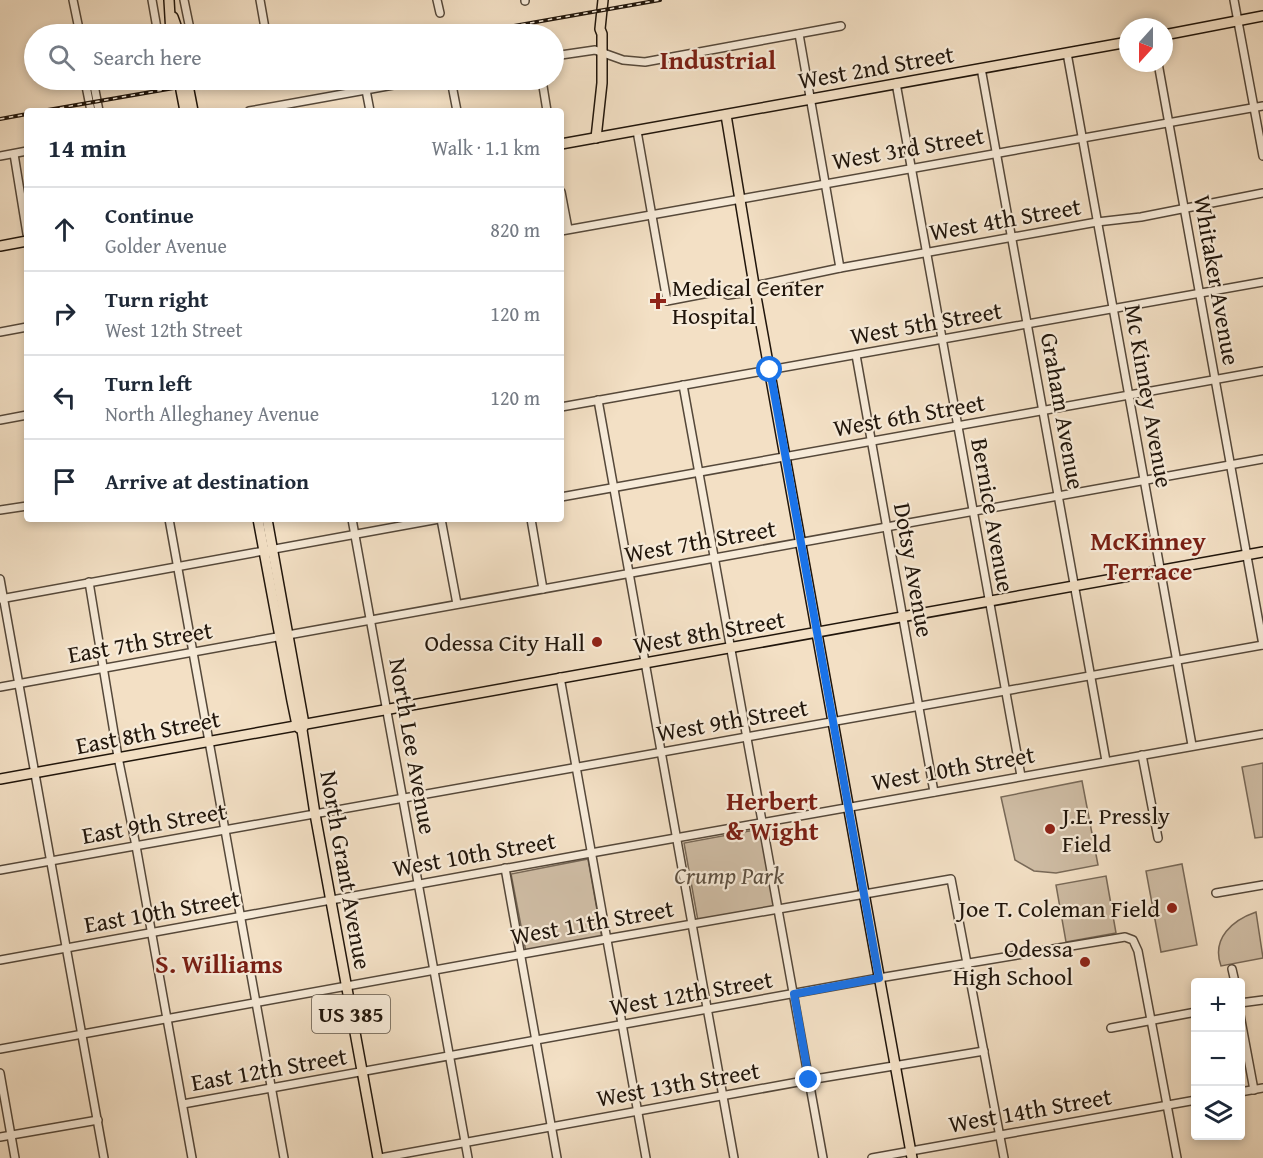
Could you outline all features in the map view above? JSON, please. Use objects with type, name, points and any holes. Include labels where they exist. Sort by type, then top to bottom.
[{"type":"main road","points":[[169,0],[171,24]]},
{"type":"main road","points":[[596,138],[602,82],[602,34],[600,29],[603,0]]},
{"type":"main road","points":[[602,34],[605,29],[609,0]]},
{"type":"main road","points":[[171,12],[175,24]]},
{"type":"main road","points":[[1173,33],[1263,16]]},
{"type":"main road","name":"West 2nd Street","points":[[564,143],[1119,44]]},
{"type":"main road","points":[[181,90],[184,108]]},
{"type":"main road","points":[[189,90],[192,108]]},
{"type":"main road","points":[[726,115],[754,289],[911,1155]]},
{"type":"main road","points":[[0,246],[24,242]]},
{"type":"main road","name":"North Grant Avenue","points":[[259,522],[268,551],[379,1158]]},
{"type":"main road","name":"North Grant Avenue","points":[[267,522],[268,551]]},
{"type":"main road","name":"West 8th Street","points":[[301,726],[1263,552]]},
{"type":"main road","name":"East 8th Street","points":[[0,779],[208,740],[301,726]]},
{"type":"street","points":[[73,0],[78,24]]},
{"type":"street","points":[[152,0],[156,24]]},
{"type":"street","points":[[184,0],[189,24]]},
{"type":"street","points":[[260,0],[264,24]]},
{"type":"street","points":[[437,0],[440,13]]},
{"type":"street","points":[[1234,0],[1259,106],[1263,156]]},
{"type":"street","points":[[564,54],[591,50],[623,60],[645,62],[841,26]]},
{"type":"street","points":[[799,34],[840,268]]},
{"type":"street","name":"Mc Kinney Avenue","points":[[1068,53],[1081,136],[1192,745]]},
{"type":"street","name":"Graham Avenue","points":[[981,68],[1106,761]]},
{"type":"street","name":"Whitaker Avenue","points":[[1160,72],[1263,645]]},
{"type":"street","name":"Bernice Avenue","points":[[896,83],[1021,776]]},
{"type":"street","points":[[87,90],[90,108]]},
{"type":"street","points":[[95,90],[98,108]]},
{"type":"street","points":[[280,108],[366,90],[369,108]]},
{"type":"street","points":[[453,90],[456,108]]},
{"type":"street","points":[[544,90],[547,108]]},
{"type":"street","name":"West 3rd Street","points":[[564,230],[1259,106]]},
{"type":"street","points":[[637,131],[652,214]]},
{"type":"street","points":[[0,156],[24,152]]},
{"type":"street","points":[[14,154],[24,216]]},
{"type":"street","name":"West 4th Street","points":[[652,214],[667,301],[719,291],[729,295],[840,268],[1097,222],[1185,209],[1263,193]]},
{"type":"street","name":"West 5th Street","points":[[564,406],[1263,282]]},
{"type":"street","points":[[0,332],[24,328]]},
{"type":"street","name":"Dotsy Avenue","points":[[856,355],[934,792]]},
{"type":"street","name":"West 6th Street","points":[[564,496],[1263,371]]},
{"type":"street","points":[[683,385],[824,1158]]},
{"type":"street","points":[[598,400],[734,1158]]},
{"type":"street","points":[[0,420],[24,416]]},
{"type":"street","name":"West 7th Street","points":[[283,637],[1263,459]]},
{"type":"street","points":[[0,510],[24,506]]},
{"type":"street","points":[[170,522],[284,1158]]},
{"type":"street","name":"North Lee Avenue","points":[[353,522],[468,1158]]},
{"type":"street","points":[[2,598],[423,522]]},
{"type":"street","points":[[441,522],[457,604]]},
{"type":"street","points":[[532,522],[543,589]]},
{"type":"street","points":[[0,579],[104,1158]]},
{"type":"street","points":[[89,582],[118,757],[192,1158]]},
{"type":"street","name":"East 7th Street","points":[[0,687],[283,637]]},
{"type":"street","name":"West 9th Street","points":[[315,814],[1263,645]]},
{"type":"street","points":[[560,678],[646,1158]]},
{"type":"street","name":"West 10th Street","points":[[331,900],[1263,734]]},
{"type":"street","points":[[1142,754],[1158,838]]},
{"type":"street","name":"East 9th Street","points":[[0,870],[315,814]]},
{"type":"street","points":[[505,868],[557,1158]]},
{"type":"street","name":"West 11th Street","points":[[0,1049],[520,954],[951,879],[966,963]]},
{"type":"street","points":[[1216,893],[1263,885]]},
{"type":"street","name":"East 10th Street","points":[[0,960],[331,900]]},
{"type":"street","name":"West 12th Street","points":[[362,1072],[1123,936],[1133,940],[1140,957],[1151,1020]]},
{"type":"street","points":[[966,963],[1004,1158]]},
{"type":"street","points":[[1232,969],[1234,978]]},
{"type":"street","points":[[1245,1002],[1263,1000]]},
{"type":"street","points":[[1110,1028],[1191,1013]]},
{"type":"street","points":[[1151,1020],[1177,1158]]},
{"type":"street","points":[[1243,1032],[1254,1090]]},
{"type":"street","name":"West 13th Street","points":[[379,1158],[723,1095],[984,1051]]},
{"type":"street","name":"East 12th Street","points":[[183,1104],[362,1072]]},
{"type":"street","points":[[0,1073],[15,1158]]},
{"type":"street","points":[[1245,1091],[1263,1088]]},
{"type":"street","name":"West 14th Street","points":[[872,1158],[911,1155],[1000,1135],[1191,1101]]},
{"type":"street","points":[[0,1137],[98,1120]]},
{"type":"green space","points":[[1263,763],[1263,837],[1255,838],[1242,767]]},
{"type":"green space","name":"J.E. Pressly Field","points":[[1082,781],[1098,865],[1056,873],[1034,871],[1015,860],[1001,797]]},
{"type":"green space","name":"Crump Park","points":[[760,829],[775,907],[698,921],[684,843]]},
{"type":"green space","points":[[588,859],[602,938],[526,952],[511,874]]},
{"type":"green space","name":"Joe T. Coleman Field","points":[[1182,864],[1197,945],[1161,952],[1146,871]]},
{"type":"green space","points":[[1106,876],[1116,933],[1066,942],[1056,885]]},
{"type":"green space","points":[[1256,912],[1263,958],[1221,966],[1219,947],[1226,932],[1239,920]]},
{"type":"railway","points":[[524,24],[660,0]]},
{"type":"railway","points":[[59,108],[163,90]]},
{"type":"railway","points":[[0,119],[24,115]]},
{"type":"place","name":"Medical Center Hospital","points":[[658,301]]},
{"type":"place","name":"Odessa City Hall","points":[[597,642]]},
{"type":"place","name":"J.E. Pressly Field","points":[[1050,829]]},
{"type":"place","name":"Joe T. Coleman Field","points":[[1172,908]]},
{"type":"place","name":"Odessa High School","points":[[1085,962]]},
{"type":"district","name":"Industrial","points":[[718,59]]},
{"type":"district","name":"McKinney Terrace","points":[[1148,555]]},
{"type":"district","name":"Herbert & Wight","points":[[772,815]]},
{"type":"district","name":"S. Williams","points":[[219,963]]},
{"type":"route","points":[[770,370],[879,978],[794,994],[809,1080]]}]
